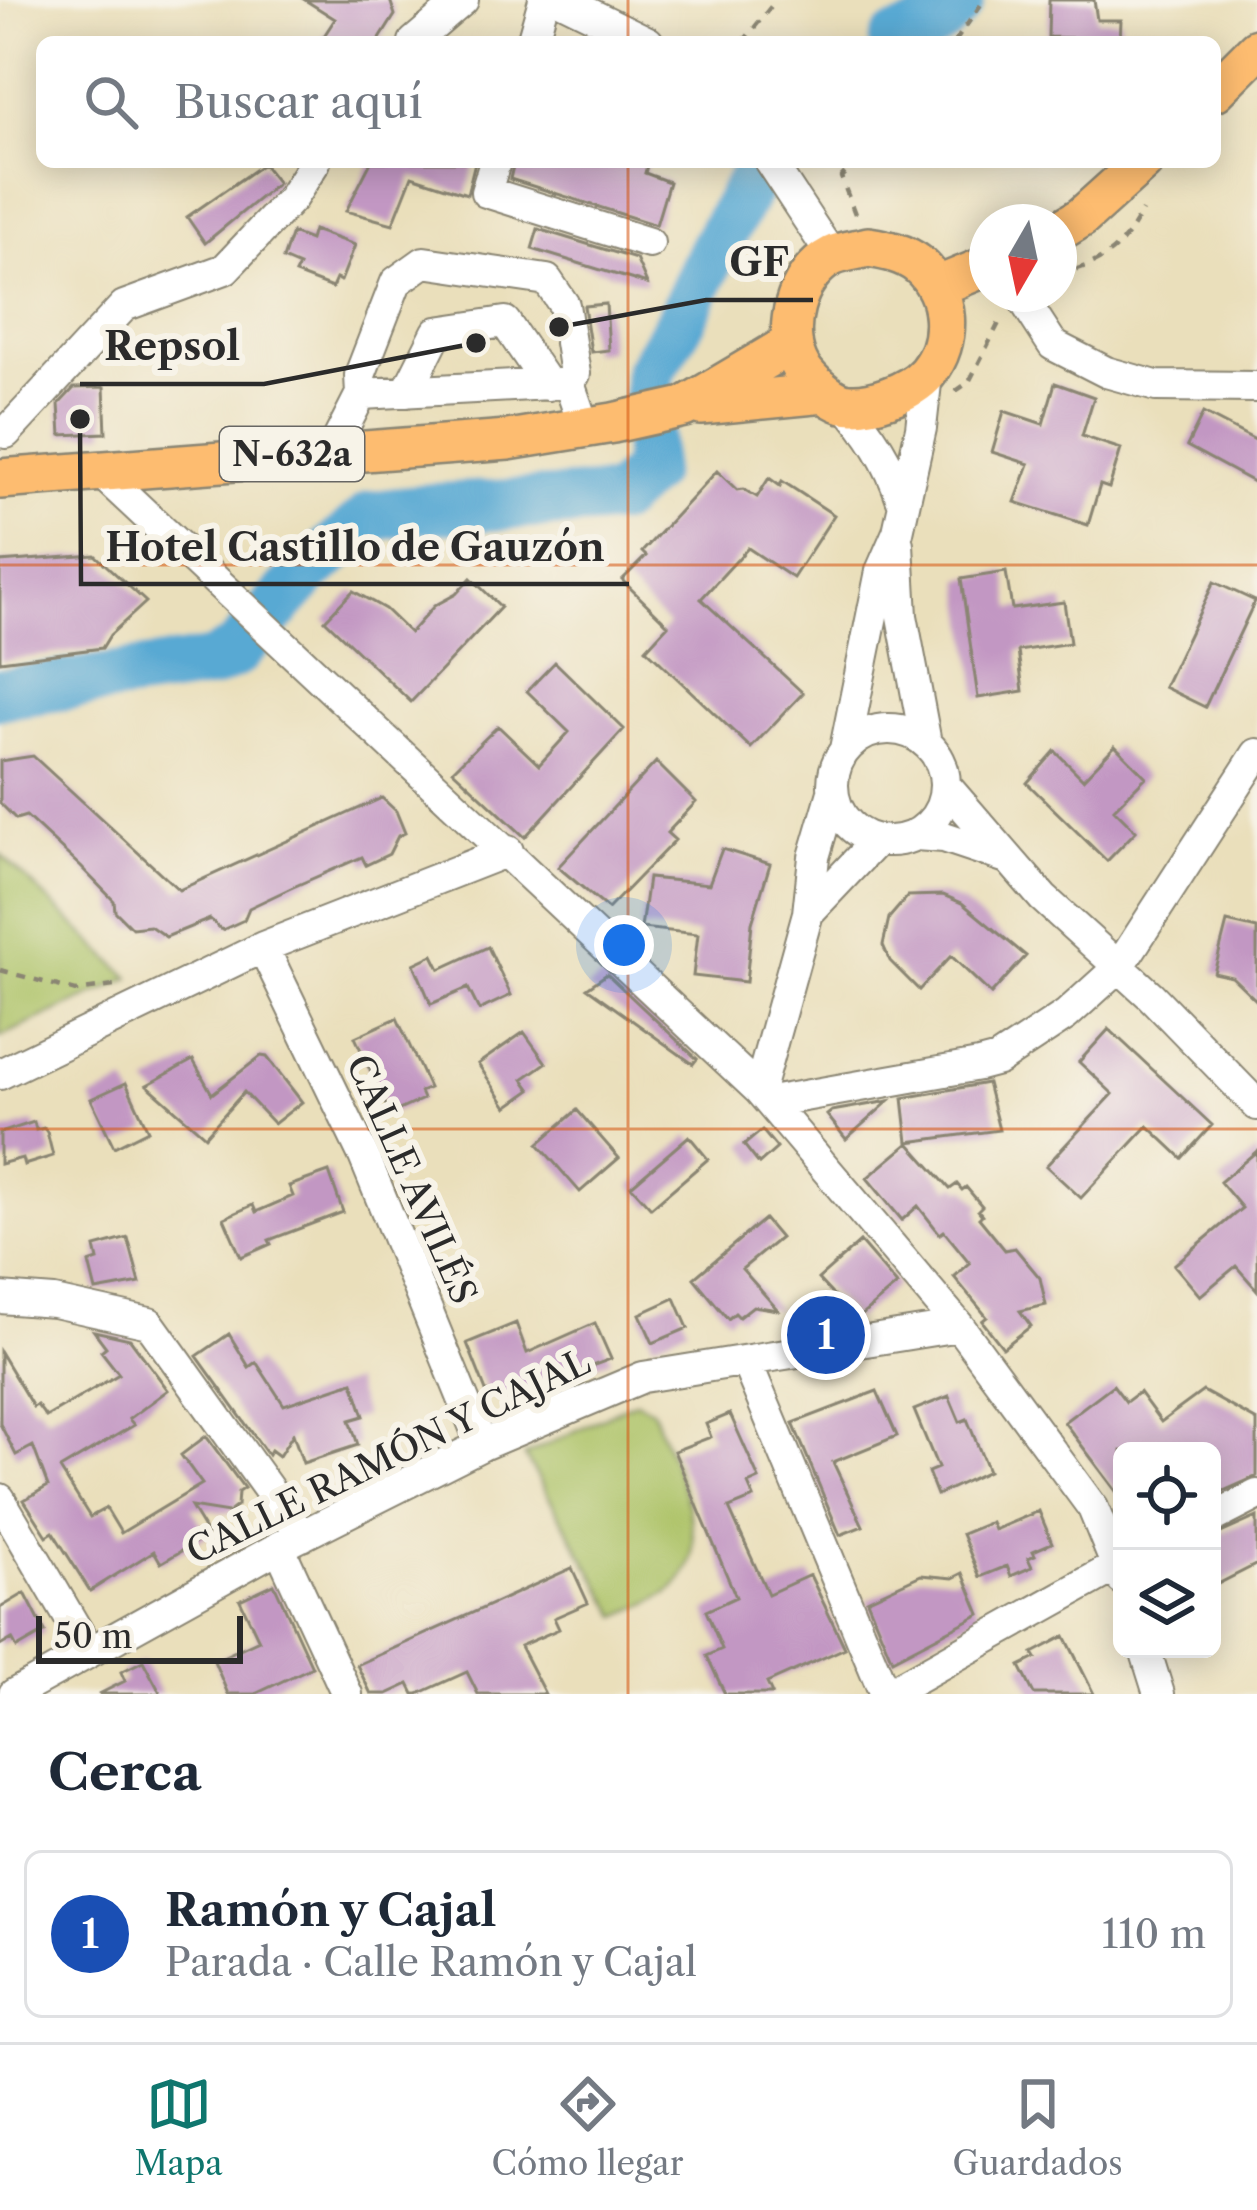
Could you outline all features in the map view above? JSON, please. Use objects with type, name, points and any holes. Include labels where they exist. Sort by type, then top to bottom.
[{"type":"main road","points":[[1221,85],[1257,49]]},
{"type":"main road","points":[[1077,220],[1136,168]]},
{"type":"main road","points":[[684,407],[835,398],[896,394],[927,374],[940,351],[945,326],[936,286],[919,266],[894,251],[850,251],[812,272],[794,304],[792,343],[802,369],[835,398]]},
{"type":"main road","points":[[936,286],[969,273]]},
{"type":"main road","name":"N-632a","points":[[15,477],[508,440],[598,425],[684,407],[792,343]]},
{"type":"street","points":[[421,36],[463,0]]},
{"type":"street","points":[[534,36],[544,0]]},
{"type":"street","points":[[562,0],[636,36]]},
{"type":"street","points":[[15,477],[22,454],[3,429],[124,306],[225,268],[292,198],[311,168]]},
{"type":"street","points":[[493,168],[486,192],[649,243]]},
{"type":"street","points":[[774,168],[807,218],[850,251]]},
{"type":"street","points":[[332,451],[361,394],[360,375],[396,281],[424,262],[548,280],[564,305],[575,374],[558,384],[361,394]]},
{"type":"street","points":[[1032,312],[1053,345],[1106,373],[1156,386],[1257,387]]},
{"type":"street","points":[[407,392],[437,332],[506,322],[598,425]]},
{"type":"street","points":[[926,743],[902,616],[898,532],[921,428],[927,374]]},
{"type":"street","points":[[835,398],[868,430],[891,466],[902,500]]},
{"type":"street","points":[[100,472],[765,1096],[959,1326],[1094,1508],[1113,1553]]},
{"type":"street","points":[[765,1096],[808,913],[814,857],[833,777],[845,749],[881,571],[898,532]]},
{"type":"street","points":[[845,749],[876,730],[893,729],[926,743],[936,755],[945,784],[1004,856],[1257,1105]]},
{"type":"street","points":[[765,1096],[998,1060],[1066,1015],[1119,967],[1257,754]]},
{"type":"street","points":[[915,835],[937,814],[945,784]]},
{"type":"street","points":[[833,792],[843,818],[878,840],[944,837],[1004,856]]},
{"type":"street","points":[[808,913],[878,840]]},
{"type":"street","points":[[0,1074],[263,947],[508,851]]},
{"type":"street","name":"CALLE AVILÉS","points":[[263,947],[364,1156],[482,1445]]},
{"type":"street","points":[[0,1298],[54,1302],[149,1323],[290,1541],[347,1694]]},
{"type":"street","name":"CALLE RAMÓN Y CAJAL","points":[[14,1694],[290,1541],[482,1445],[643,1377],[959,1326]]},
{"type":"street","points":[[746,1360],[886,1694],[1113,1573]]},
{"type":"street","points":[[1221,1513],[1257,1495]]},
{"type":"street","points":[[0,1499],[89,1651]]},
{"type":"street","points":[[1148,1658],[1159,1694]]},
{"type":"path","points":[[748,36],[776,0]]},
{"type":"path","points":[[959,36],[983,0]]},
{"type":"path","points":[[850,251],[842,178],[851,168]]},
{"type":"path","points":[[0,970],[76,991],[118,982],[142,1006]]},
{"type":"green space","points":[[0,854],[130,978],[0,1037]]},
{"type":"green space","points":[[636,1401],[653,1410],[686,1500],[693,1547],[688,1568],[676,1586],[618,1616],[525,1456]]},
{"type":"building","points":[[305,0],[390,0],[395,15],[382,36],[324,36],[335,19]]},
{"type":"building","points":[[1049,0],[1094,0],[1097,20],[1121,20],[1120,36],[1048,36]]},
{"type":"building","points":[[257,168],[266,168],[278,183],[205,243],[187,217]]},
{"type":"building","points":[[368,168],[474,168],[467,194],[412,176],[393,224],[346,211]]},
{"type":"building","points":[[513,168],[646,168],[645,173],[669,182],[656,225],[510,179]]},
{"type":"building","points":[[538,229],[636,259],[647,284],[532,249]]},
{"type":"building","points":[[313,230],[355,245],[341,281],[336,279],[332,288],[295,274],[299,266],[283,259],[292,233],[310,240]]},
{"type":"building","points":[[606,304],[609,350],[591,352],[584,306]]},
{"type":"building","points":[[1055,383],[1094,397],[1082,436],[1121,449],[1109,488],[1100,485],[1088,525],[1015,502],[1029,464],[992,452],[1004,411],[1043,424]]},
{"type":"building","points":[[104,387],[106,433],[61,435],[59,404],[74,388]]},
{"type":"building","points":[[1203,413],[1257,441],[1257,484],[1187,446]]},
{"type":"building","points":[[717,471],[737,490],[757,497],[769,478],[780,486],[782,481],[834,515],[793,578],[748,548],[701,599],[803,693],[751,748],[646,649],[668,625],[622,580]]},
{"type":"building","points":[[95,555],[146,602],[102,648],[0,661],[0,562]]},
{"type":"building","points":[[1006,572],[1012,609],[1064,602],[1070,643],[1018,651],[1023,691],[978,698],[961,579]]},
{"type":"building","points":[[471,578],[501,607],[411,702],[325,620],[353,591],[385,609],[410,633],[434,606],[456,594]]},
{"type":"building","points":[[1214,582],[1255,601],[1205,707],[1164,687]]},
{"type":"building","points":[[555,662],[624,729],[525,837],[453,770],[498,726],[539,765],[569,732],[527,691]]},
{"type":"building","points":[[1115,746],[1146,777],[1114,809],[1136,831],[1107,861],[1027,783],[1055,751],[1083,779]]},
{"type":"building","points":[[33,756],[179,890],[382,798],[396,811],[405,833],[398,836],[389,854],[366,865],[362,857],[291,888],[249,908],[244,920],[222,930],[210,919],[166,937],[150,926],[132,928],[81,867],[26,816],[16,819],[0,803],[0,761]]},
{"type":"building","points":[[656,762],[696,802],[667,833],[675,840],[608,909],[558,867]]},
{"type":"building","points":[[722,849],[770,864],[752,923],[746,982],[693,976],[698,934],[641,928],[648,878],[709,884]]},
{"type":"building","points":[[943,895],[962,903],[1026,956],[991,994],[951,956],[919,990],[890,961],[883,945],[889,918],[908,896]]},
{"type":"building","points":[[1227,922],[1257,929],[1257,1001],[1232,977],[1214,973]]},
{"type":"building","points":[[488,947],[511,995],[479,1010],[468,988],[431,1004],[414,964],[433,955],[440,969]]},
{"type":"building","points":[[607,974],[697,1059],[693,1064],[587,988]]},
{"type":"building","points":[[397,1018],[429,1088],[420,1092],[423,1099],[390,1114],[355,1037]]},
{"type":"building","points":[[1109,1029],[1212,1125],[1182,1158],[1148,1126],[1081,1198],[1046,1166],[1113,1094],[1079,1062]]},
{"type":"building","points":[[524,1032],[546,1063],[523,1079],[531,1090],[507,1107],[478,1064]]},
{"type":"building","points":[[261,1056],[267,1057],[302,1102],[274,1124],[244,1092],[205,1136],[147,1085],[193,1060],[212,1094]]},
{"type":"building","points":[[126,1083],[148,1130],[114,1147],[91,1099]]},
{"type":"building","points":[[987,1083],[999,1130],[908,1142],[903,1098]]},
{"type":"building","points":[[889,1101],[846,1139],[827,1115],[832,1111]]},
{"type":"building","points":[[577,1110],[619,1158],[580,1192],[538,1144]]},
{"type":"building","points":[[34,1122],[36,1130],[47,1132],[53,1156],[24,1165],[22,1158],[0,1164],[0,1133]]},
{"type":"building","points":[[762,1130],[777,1148],[759,1164],[744,1145]]},
{"type":"building","points":[[689,1136],[708,1159],[651,1208],[631,1186]]},
{"type":"building","points":[[909,1143],[950,1189],[957,1184],[962,1190],[966,1187],[982,1206],[979,1218],[1005,1250],[1015,1248],[1040,1278],[1046,1305],[1020,1311],[1031,1326],[1003,1348],[982,1321],[987,1317],[954,1277],[970,1263],[918,1206],[902,1220],[867,1178]]},
{"type":"building","points":[[1257,1151],[1257,1290],[1236,1266],[1200,1296],[1174,1265],[1242,1208],[1220,1182]]},
{"type":"building","points":[[329,1172],[343,1212],[269,1240],[271,1244],[241,1257],[224,1218],[253,1205],[256,1212],[293,1196],[289,1186]]},
{"type":"building","points":[[764,1219],[780,1238],[742,1269],[778,1310],[753,1306],[728,1319],[694,1278]]},
{"type":"building","points":[[128,1238],[140,1283],[96,1291],[89,1263],[98,1260],[95,1247]]},
{"type":"building","points":[[860,1242],[897,1285],[856,1320],[818,1279]]},
{"type":"building","points":[[675,1298],[688,1328],[653,1343],[640,1314]]},
{"type":"building","points":[[516,1323],[527,1353],[595,1323],[611,1359],[500,1400],[497,1392],[488,1396],[467,1343]]},
{"type":"building","points":[[94,1331],[130,1339],[168,1390],[129,1419],[134,1425],[60,1469],[90,1517],[106,1508],[121,1533],[202,1484],[181,1455],[206,1436],[244,1488],[238,1492],[237,1506],[228,1513],[191,1507],[208,1535],[161,1563],[154,1551],[90,1591],[53,1532],[47,1536],[24,1500],[48,1486],[33,1446],[16,1455],[0,1424],[0,1352],[33,1407],[37,1405],[46,1417],[119,1374],[101,1351],[106,1347]]},
{"type":"building","points":[[229,1334],[249,1367],[256,1362],[284,1405],[353,1382],[364,1416],[350,1420],[358,1445],[303,1463],[293,1434],[279,1456],[271,1450],[268,1455],[197,1356]]},
{"type":"building","points":[[1113,1385],[1126,1402],[1139,1392],[1161,1422],[1203,1391],[1257,1421],[1257,1476],[1221,1492],[1221,1442],[1113,1442],[1113,1487],[1064,1422]]},
{"type":"building","points":[[877,1391],[897,1436],[833,1462],[863,1526],[840,1535],[793,1423]]},
{"type":"building","points":[[949,1396],[960,1422],[967,1419],[988,1471],[937,1495],[928,1472],[938,1468],[914,1410]]},
{"type":"building","points":[[730,1414],[759,1479],[748,1484],[754,1498],[729,1508],[768,1594],[810,1575],[845,1648],[767,1683],[772,1694],[725,1694],[707,1656],[722,1649],[706,1611],[736,1597],[674,1451],[711,1437],[706,1424]]},
{"type":"building","points":[[1039,1511],[1052,1543],[1033,1551],[1035,1555],[1028,1558],[1032,1567],[1011,1576],[1007,1566],[980,1577],[962,1534],[991,1522],[994,1530]]},
{"type":"building","points":[[1257,1517],[1257,1564],[1221,1582],[1221,1550],[1221,1533]]},
{"type":"building","points":[[572,1568],[588,1603],[554,1618],[559,1629],[520,1646],[545,1694],[478,1694],[467,1672],[418,1694],[409,1684],[387,1694],[371,1694],[357,1665]]},
{"type":"building","points":[[963,1573],[980,1614],[892,1660],[867,1600],[921,1575],[953,1578]]},
{"type":"building","points":[[274,1584],[312,1667],[255,1694],[228,1694],[214,1661],[259,1640],[240,1600]]},
{"type":"building","points":[[25,1593],[45,1632],[17,1648],[12,1639],[0,1646],[0,1608]]},
{"type":"building","points":[[1065,1636],[1094,1694],[1034,1694],[1020,1666],[1036,1658],[1033,1653]]},
{"type":"building","points":[[143,1661],[161,1694],[99,1694],[125,1681],[121,1672]]},
{"type":"waterway","points":[[909,36],[930,26],[959,0]]},
{"type":"waterway","points":[[0,694],[211,664],[236,652],[309,571],[372,516],[618,499],[648,471],[649,373],[759,168]]},
{"type":"place","name":"GF","points":[[559,327]]},
{"type":"place","name":"Repsol","points":[[476,343]]},
{"type":"place","name":"Hotel Castillo de Gauzón","points":[[80,419]]},
{"type":"place","name":"Ramón y Cajal","points":[[826,1335]]}]
